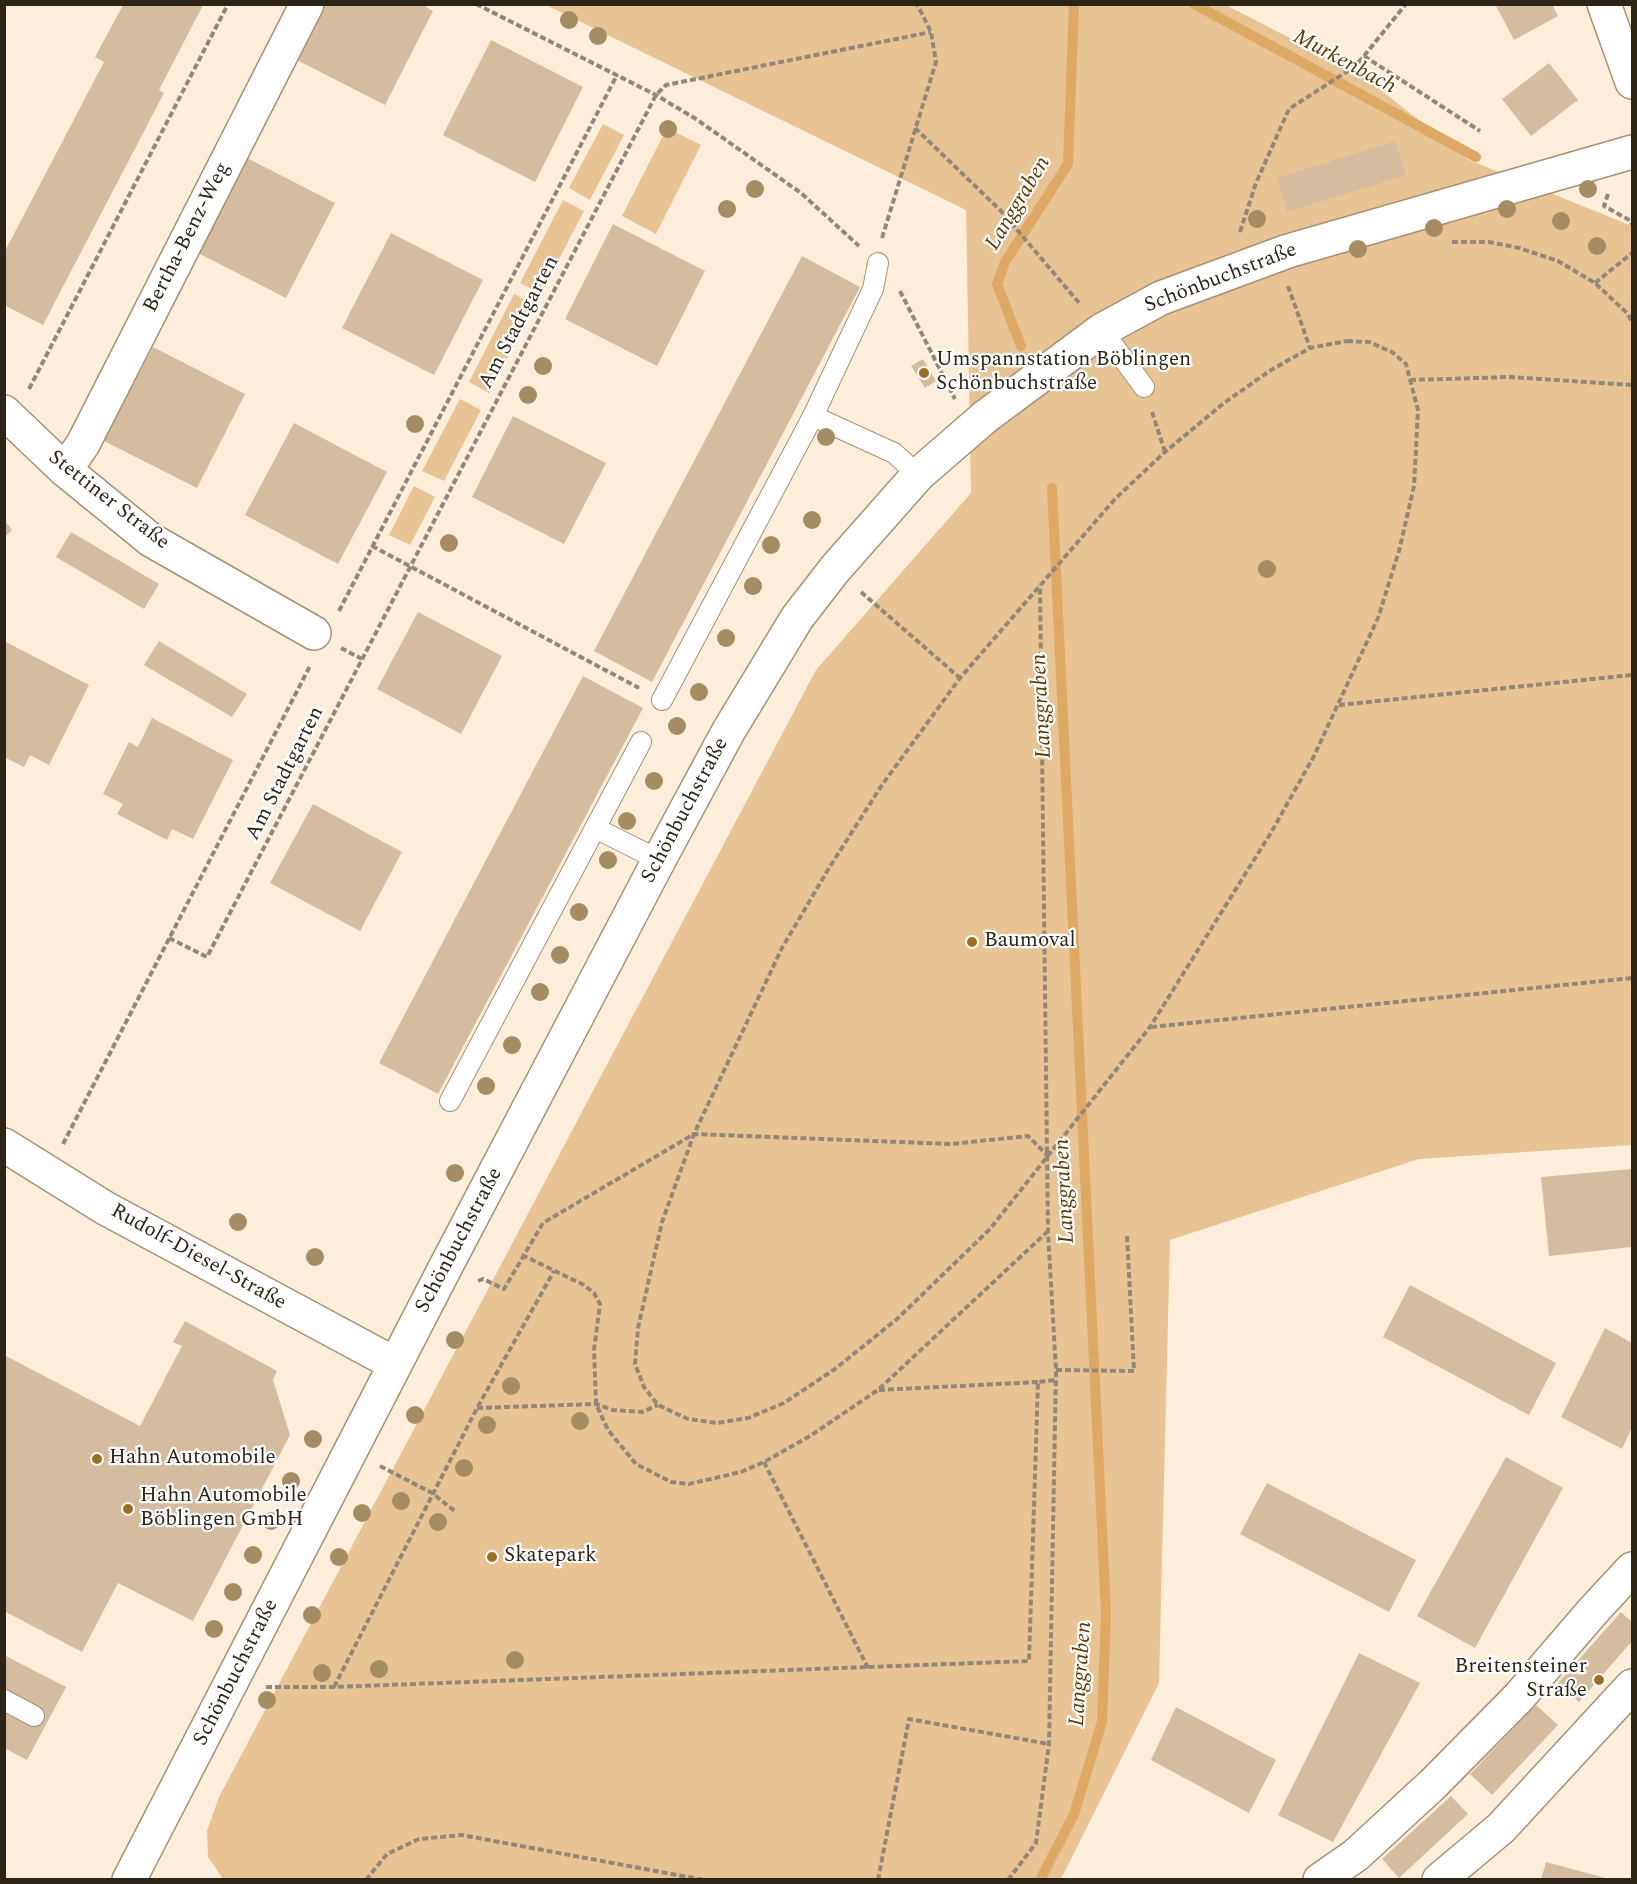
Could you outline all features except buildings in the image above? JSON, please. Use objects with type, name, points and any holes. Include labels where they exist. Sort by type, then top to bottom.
[{"type":"street","name":"Bertha-Benz-Weg","points":[[65,470],[82,444],[307,4]]},
{"type":"street","points":[[1604,4],[1632,82]]},
{"type":"street","name":"Schönbuchstraße","points":[[129,1880],[230,1688],[444,1268],[659,860],[728,732],[786,637],[835,569],[918,475],[975,426],[1102,330],[1161,298],[1288,251],[1632,152]]},
{"type":"street","name":"Stettiner Straße","points":[[9,417],[65,470],[151,540],[321,637]]},
{"type":"street","name":"Rudolf-Diesel-Straße","points":[[4,1144],[47,1174],[105,1208],[395,1364]]},
{"type":"street","points":[[1320,1880],[1356,1855],[1433,1784],[1519,1697],[1632,1569]]},
{"type":"street","points":[[1439,1880],[1500,1828],[1632,1686]]},
{"type":"lane","points":[[662,700],[813,416],[873,289],[878,264]]},
{"type":"lane","points":[[1102,330],[1144,387]]},
{"type":"lane","points":[[813,416],[894,453],[918,475]]},
{"type":"lane","points":[[450,1101],[597,829],[641,742]]},
{"type":"lane","points":[[597,829],[659,860]]},
{"type":"lane","points":[[4,1700],[34,1716]]},
{"type":"path","points":[[9,417],[228,4]]},
{"type":"path","points":[[476,4],[656,95],[736,145],[801,193],[878,264],[906,298],[949,390],[975,426]]},
{"type":"path","points":[[878,264],[884,226],[936,62],[931,32],[917,4]]},
{"type":"path","points":[[1226,273],[1256,183],[1289,110],[1354,67],[1406,4]]},
{"type":"path","points":[[656,95],[666,85],[931,32]]},
{"type":"path","points":[[1364,56],[1480,131]]},
{"type":"path","name":"Am Stadtgarten","points":[[47,1174],[321,637],[372,546],[617,75]]},
{"type":"path","name":"Am Stadtgarten","points":[[169,938],[207,957],[656,95]]},
{"type":"path","points":[[915,128],[1001,211],[1102,330]]},
{"type":"path","points":[[1608,194],[1604,206],[1631,220],[1632,225]]},
{"type":"path","points":[[1444,243],[1489,242],[1519,248],[1558,261],[1595,283],[1628,314],[1632,322]]},
{"type":"path","points":[[1595,283],[1632,253]]},
{"type":"path","points":[[1285,277],[1310,348]]},
{"type":"path","points":[[1347,341],[1369,342],[1392,352],[1406,364],[1418,410],[1414,486],[1400,551],[1378,618],[1338,705],[1272,831],[1150,1027],[1100,1093],[990,1229],[897,1319],[835,1369],[784,1403],[748,1418],[717,1423],[688,1419],[658,1405],[644,1387],[635,1364],[638,1328],[662,1222],[693,1134],[782,948],[829,868],[882,784],[960,678],[1074,543],[1115,499],[1165,452],[1224,403],[1271,370],[1310,348],[1347,341]]},
{"type":"path","points":[[1410,380],[1510,377],[1632,385]]},
{"type":"path","points":[[1144,387],[1165,452]]},
{"type":"path","points":[[372,546],[662,700]]},
{"type":"path","points":[[835,569],[960,678]]},
{"type":"path","points":[[1008,1880],[1036,1843],[1049,1744],[1056,1371],[1048,1232],[1040,584]]},
{"type":"path","points":[[1338,705],[1632,675]]},
{"type":"path","points":[[1150,1027],[1632,978]]},
{"type":"path","points":[[444,1268],[473,1283],[483,1279],[504,1289],[522,1255],[543,1223],[693,1134],[951,1144],[1028,1136],[1048,1157]]},
{"type":"path","points":[[522,1255],[584,1285],[594,1293],[600,1304],[594,1350],[596,1404],[608,1430],[636,1464],[671,1482],[689,1484],[712,1481],[764,1462],[810,1436],[878,1390],[1048,1232]]},
{"type":"path","points":[[1056,1371],[1134,1371],[1127,1235]]},
{"type":"path","points":[[334,1687],[432,1492],[554,1271]]},
{"type":"path","points":[[878,1390],[1056,1380]]},
{"type":"path","points":[[230,1688],[334,1687],[1029,1661],[1038,1382]]},
{"type":"path","points":[[477,1408],[596,1404],[613,1410],[642,1412],[658,1405]]},
{"type":"path","points":[[350,1450],[432,1492],[456,1512]]},
{"type":"path","points":[[764,1462],[868,1668]]},
{"type":"path","points":[[878,1880],[909,1719],[1049,1744]]},
{"type":"path","points":[[366,1880],[387,1854],[419,1839],[462,1835],[704,1880]]},
{"type":"shaded area","points":[[546,5],[1226,5],[1363,76],[1469,160],[1632,226],[1632,1145],[1419,1159],[1170,1240],[1159,1683],[1061,1879],[223,1879],[208,1857],[207,1831],[219,1797],[816,670],[971,493],[966,210]]},
{"type":"shaded area","points":[[603,124],[624,135],[590,200],[569,188]]},
{"type":"shaded area","points":[[667,128],[701,145],[656,234],[622,216]]},
{"type":"shaded area","points":[[563,200],[584,211],[541,294],[520,283]]},
{"type":"shaded area","points":[[514,294],[535,305],[489,393],[469,382]]},
{"type":"shaded area","points":[[460,399],[481,410],[444,481],[422,471]]},
{"type":"shaded area","points":[[414,486],[435,497],[410,545],[389,535]]},
{"type":"waterway","name":"Langgraben","points":[[1021,346],[997,284],[1005,262],[1068,164],[1074,4]]},
{"type":"waterway","name":"Murkenbach","points":[[1194,4],[1476,157]]},
{"type":"waterway","name":"Langgraben","points":[[1040,1880],[1074,1814],[1102,1722],[1106,1613],[1052,488]]},
{"type":"place","name":"Umspannstation Böblingen Schönbuchstraße","points":[[924,373]]},
{"type":"place","name":"Baumoval","points":[[972,942]]},
{"type":"place","name":"Hahn Automobile","points":[[97,1459]]},
{"type":"place","name":"Hahn Automobile Böblingen GmbH","points":[[128,1509]]},
{"type":"place","name":"Skatepark","points":[[492,1557]]},
{"type":"place","name":"Breitensteiner Straße","points":[[1599,1680]]}]
